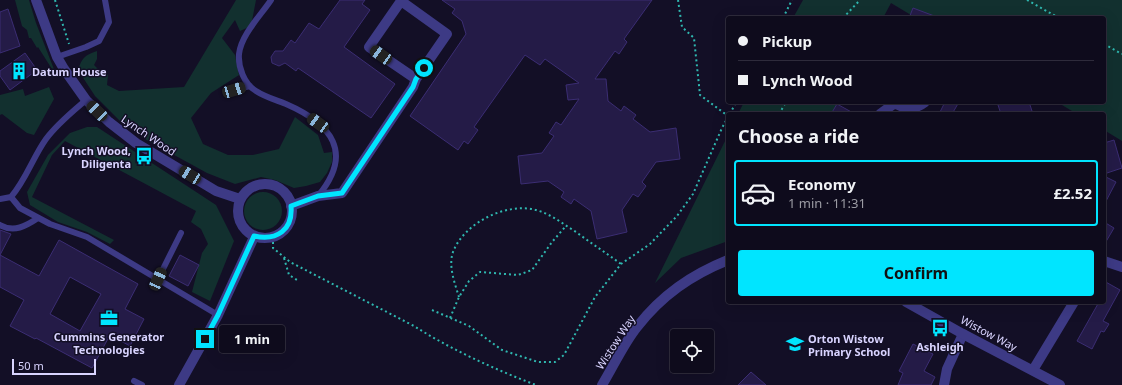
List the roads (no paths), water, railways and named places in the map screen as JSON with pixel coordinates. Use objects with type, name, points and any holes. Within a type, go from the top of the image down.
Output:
[{"type":"street","name":"Lynch Wood","points":[[36,0],[57,57],[86,100],[109,122],[136,143],[216,191],[240,199]]},
{"type":"street","points":[[291,206],[318,196],[342,193],[447,34],[401,1],[369,46],[416,79]]},
{"type":"street","points":[[883,112],[894,104]]},
{"type":"street","points":[[897,104],[902,107],[910,108],[918,107],[922,104]]},
{"type":"street","points":[[264,184],[272,185],[278,188],[288,199],[291,206],[291,218],[284,230],[273,237],[267,238],[254,236],[244,228],[238,217],[240,199],[250,188],[264,184]]},
{"type":"street","points":[[179,385],[218,315],[254,236]]},
{"type":"street","name":"Wistow Way","points":[[602,385],[636,327],[660,301],[685,281],[709,267],[726,261]]},
{"type":"street","points":[[1106,262],[1122,267]]},
{"type":"street","name":"Wistow Way","points":[[910,304],[1060,385]]},
{"type":"street","points":[[1033,370],[1073,304]]},
{"type":"street","points":[[944,385],[947,369],[963,334]]},
{"type":"lane","points":[[57,57],[99,41],[109,22],[104,0]]},
{"type":"lane","points":[[272,0],[244,37],[239,53],[240,68],[246,82],[255,91],[307,114],[327,132],[332,140],[336,159],[334,171],[328,184],[318,196]]},
{"type":"lane","points":[[234,90],[250,86]]},
{"type":"lane","points":[[0,199],[12,197],[20,187],[46,139],[66,117],[86,100]]},
{"type":"lane","points":[[12,197],[20,208],[50,224],[87,236],[218,315]]},
{"type":"lane","points":[[0,225],[5,228],[26,226],[38,218]]},
{"type":"lane","points":[[158,279],[180,233]]},
{"type":"lane","points":[[134,381],[142,385]]},
{"type":"place","name":"Datum House","points":[[19,71]]},
{"type":"place","name":"Lynch Wood, Diligenta","points":[[144,156]]},
{"type":"place","name":"Cummins Generator Technologies","points":[[109,318]]},
{"type":"place","name":"Ashleigh","points":[[940,328]]},
{"type":"place","name":"Orton Wistow Primary School","points":[[795,344]]}]
